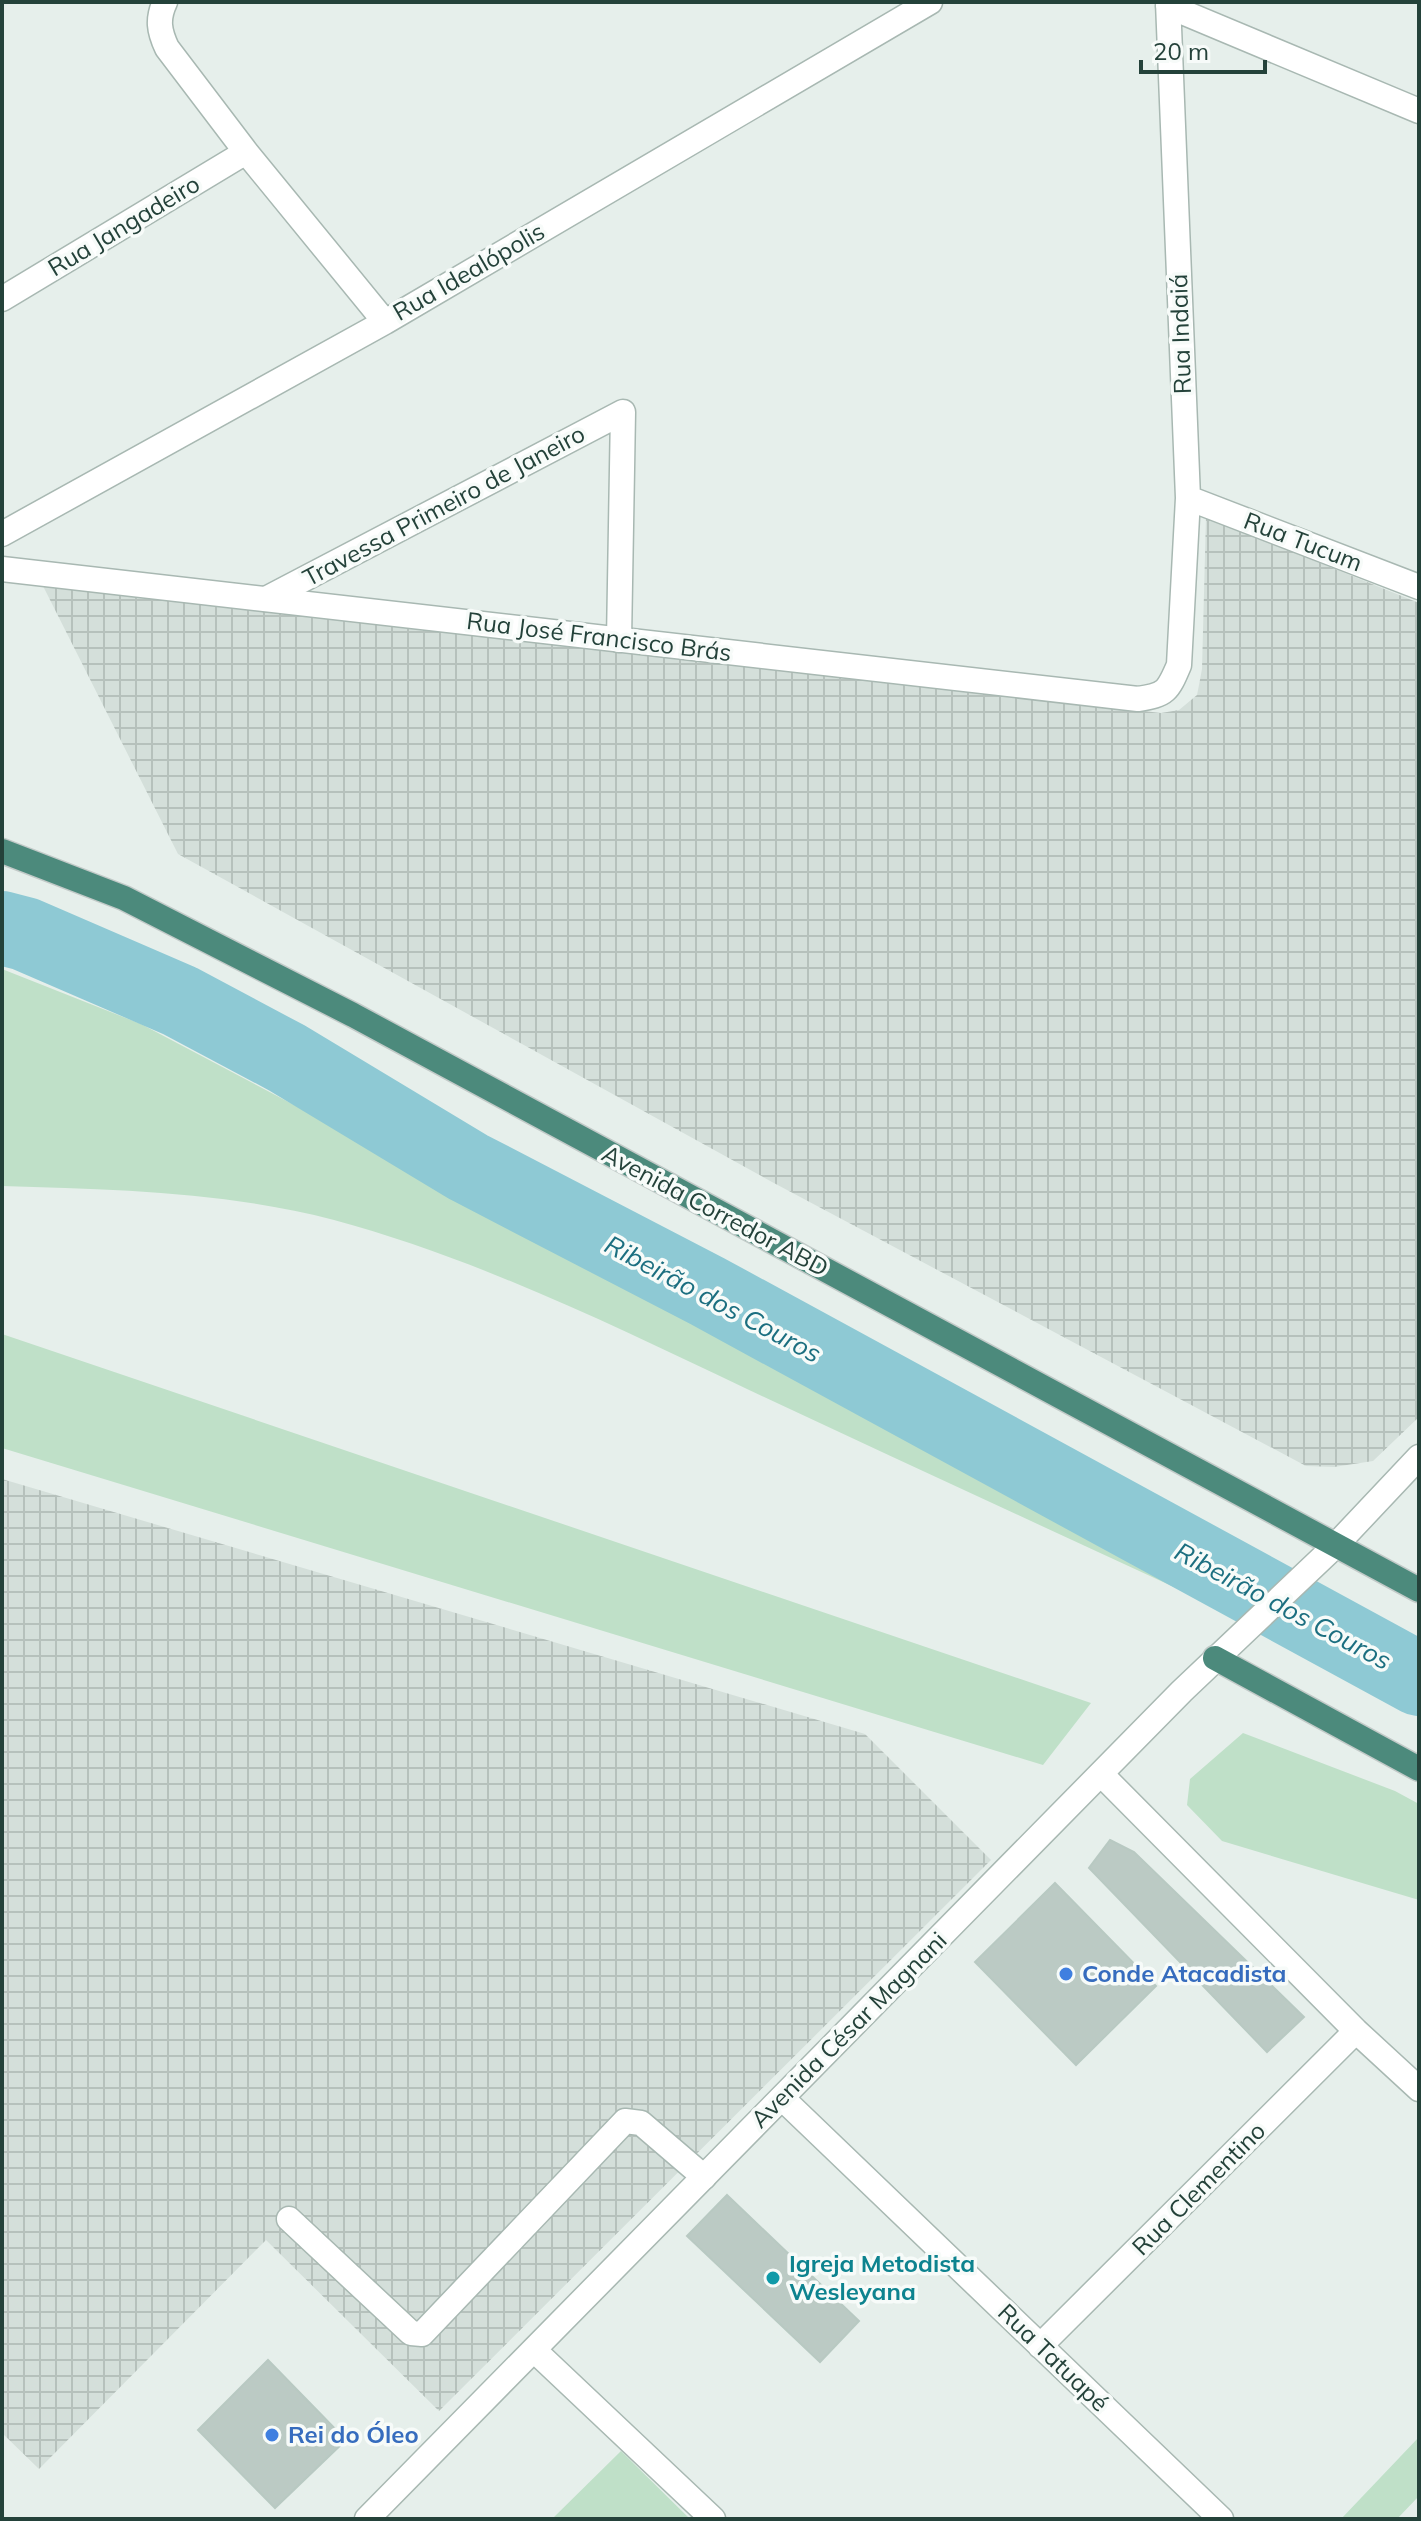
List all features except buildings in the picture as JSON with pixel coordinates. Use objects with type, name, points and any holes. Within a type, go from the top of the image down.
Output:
[{"type":"highway","name":"Avenida Corredor ABD","points":[[2,851],[124,898],[353,1015],[1419,1590]]},
{"type":"highway","points":[[1215,1658],[1419,1769]]},
{"type":"street","points":[[165,2],[159,17],[160,32],[167,48],[246,152],[385,322]]},
{"type":"street","name":"Rua Idealópolis","points":[[2,534],[385,322],[930,2]]},
{"type":"street","points":[[1168,4],[1419,111]]},
{"type":"street","name":"Rua Indaiá","points":[[1168,4],[1188,498],[1179,665]]},
{"type":"street","name":"Rua Jangadeiro","points":[[2,299],[246,152]]},
{"type":"street","name":"Travessa Primeiro de Janeiro","points":[[266,599],[623,412],[619,640]]},
{"type":"street","name":"Rua Tucum","points":[[1188,498],[1419,587]]},
{"type":"street","name":"Rua José Francisco Brás","points":[[2,569],[1138,699],[1159,696],[1170,686],[1179,665]]},
{"type":"street","name":"Avenida César Magnani","points":[[367,2519],[1215,1658],[1336,1545],[1419,1457]]},
{"type":"street","points":[[1101,1774],[1356,2031],[1419,2089]]},
{"type":"street","name":"Rua Clementino","points":[[1040,2346],[1356,2031]]},
{"type":"street","name":"Rua Tatuapé","points":[[782,2098],[1221,2519]]},
{"type":"street","points":[[289,2219],[401,2325],[417,2335],[422,2334],[625,2121],[641,2123],[704,2177]]},
{"type":"street","points":[[534,2350],[713,2519]]},
{"type":"shaded area","points":[[1206,517],[1419,603],[1419,1417],[1373,1461],[1334,1467],[1306,1466],[772,1182],[178,854],[43,586],[1161,713],[1179,710],[1197,695],[1202,669]]},
{"type":"shaded area","points":[[2,1479],[865,1734],[991,1860],[439,2411],[266,2240],[39,2469],[2,2433]]},
{"type":"green space","points":[[2,969],[141,1024],[330,1124],[517,1230],[1186,1569],[1176,1588],[544,1295],[388,1236],[334,1220],[252,1203],[127,1191],[2,1186]]},
{"type":"green space","points":[[2,1334],[1091,1703],[1043,1765],[2,1448]]},
{"type":"green space","points":[[1243,1733],[1395,1791],[1419,1804],[1419,1900],[1222,1841],[1187,1805],[1190,1779]]},
{"type":"green space","points":[[1419,2437],[1419,2496],[1397,2519],[1341,2519]]},
{"type":"green space","points":[[621,2451],[690,2519],[552,2519]]},
{"type":"waterway","name":"Ribeirão dos Couros","points":[[2,928],[25,934],[180,1001],[287,1058],[468,1167],[707,1291],[1419,1679]]},
{"type":"place","name":"Conde Atacadista","points":[[1066,1974]]},
{"type":"place","name":"Igreja Metodista Wesleyana","points":[[773,2278]]},
{"type":"place","name":"Rei do Óleo","points":[[272,2435]]}]
